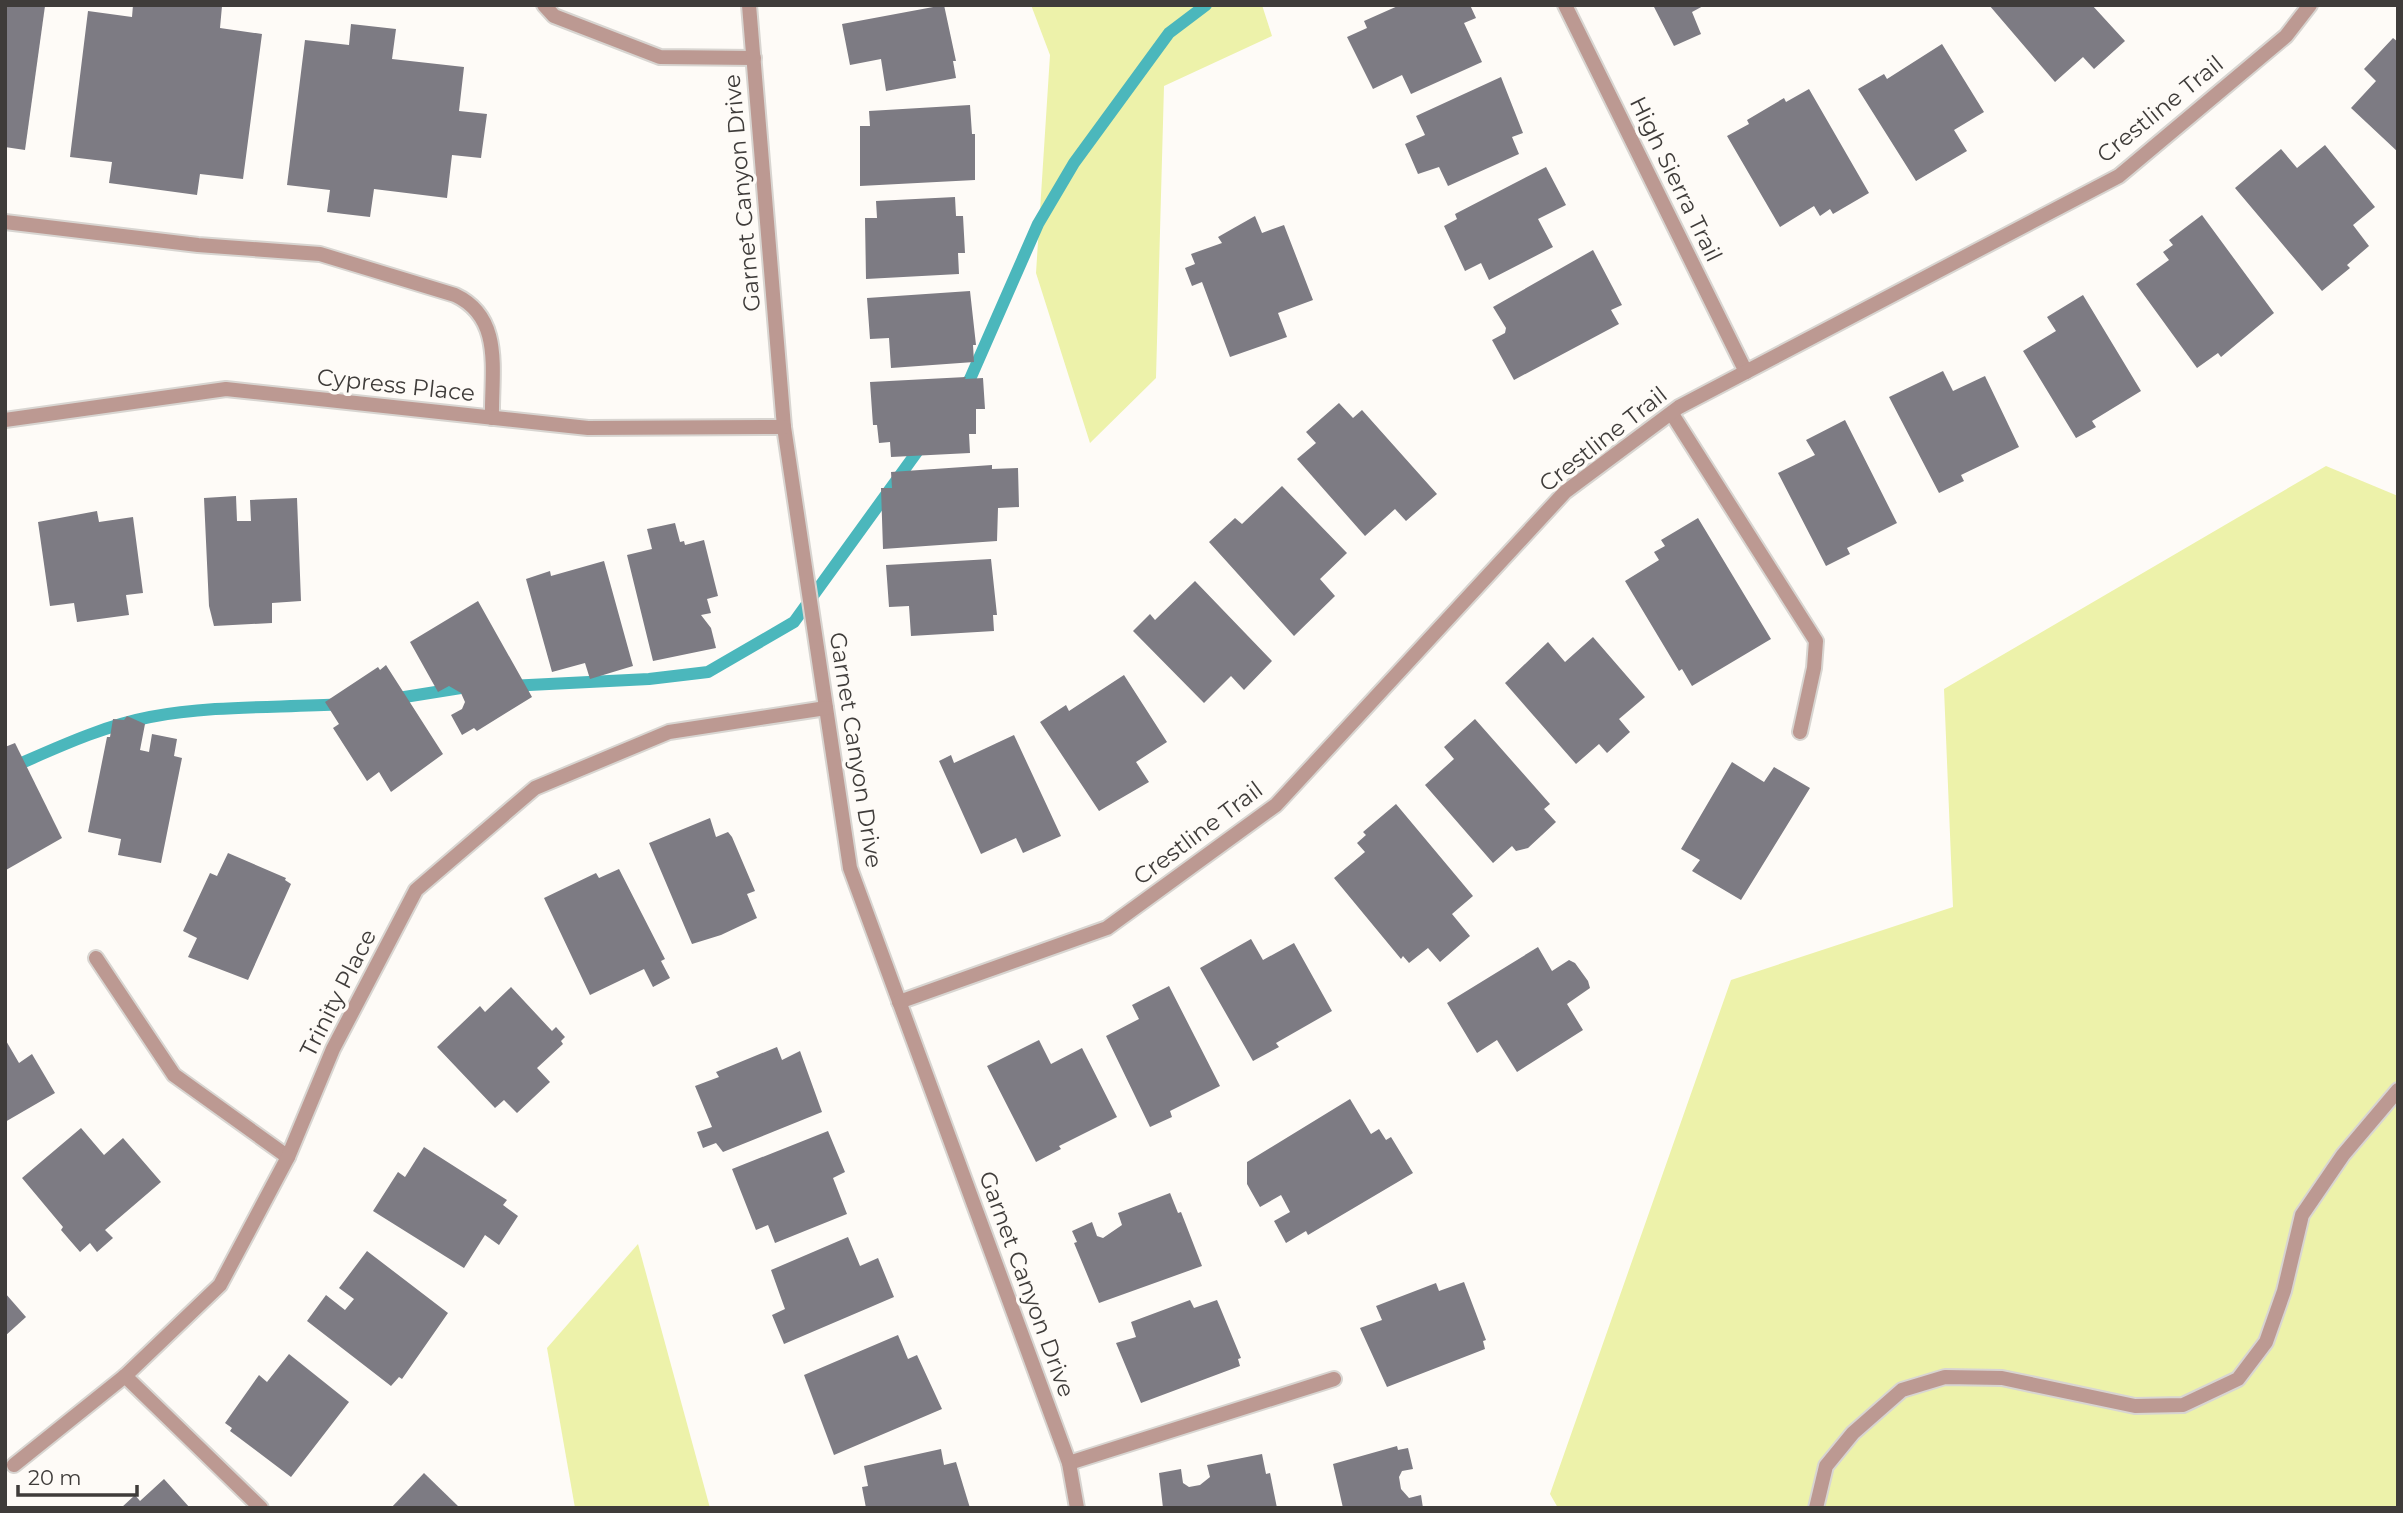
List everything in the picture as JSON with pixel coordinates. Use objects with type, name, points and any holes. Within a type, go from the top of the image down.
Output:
[{"type":"street","points":[[544,5],[554,16],[660,57],[754,58]]},
{"type":"street","name":"Garnet Canyon Drive","points":[[750,5],[784,427],[850,867],[1069,1463],[1077,1508]]},
{"type":"street","name":"High Sierra Trail","points":[[1564,5],[1746,373]]},
{"type":"street","name":"Crestline Trail","points":[[899,1002],[1107,929],[1276,805],[1565,492],[1672,414],[2119,176],[2286,36],[2310,5]]},
{"type":"street","points":[[5,222],[198,246],[320,254],[455,295],[473,304],[484,319],[491,339],[492,418]]},
{"type":"street","name":"Cypress Place","points":[[5,420],[226,389],[588,428],[784,427]]},
{"type":"street","points":[[1672,414],[1816,641],[1814,668],[1800,732]]},
{"type":"street","name":"Trinity Place","points":[[14,1465],[125,1376],[220,1285],[288,1157],[333,1049],[416,890],[535,788],[669,732],[826,708]]},
{"type":"street","points":[[96,958],[174,1075],[288,1157]]},
{"type":"street","points":[[1816,1508],[1826,1466],[1853,1433],[1902,1390],[1945,1377],[2002,1378],[2135,1406],[2182,1405],[2238,1379],[2266,1342],[2284,1291],[2302,1215],[2343,1155],[2398,1090]]},
{"type":"street","points":[[125,1376],[261,1508]]},
{"type":"street","points":[[1069,1463],[1335,1379]]},
{"type":"green space","points":[[1031,5],[1262,5],[1272,36],[1164,86],[1156,378],[1090,443],[1036,273],[1050,55]]},
{"type":"green space","points":[[2326,466],[2398,496],[2398,1508],[1558,1508],[1550,1494],[1731,980],[1953,907],[1944,689]]},
{"type":"green space","points":[[638,1244],[710,1508],[575,1508],[547,1348]]},
{"type":"building","points":[[5,5],[45,6],[25,150],[5,147]]},
{"type":"building","points":[[133,5],[222,6],[220,28],[262,34],[243,179],[200,174],[197,195],[109,183],[112,162],[70,157],[88,11],[132,17]]},
{"type":"building","points":[[944,5],[956,61],[953,61],[956,78],[886,91],[881,59],[850,65],[842,24]]},
{"type":"building","points":[[1400,5],[1470,5],[1476,18],[1464,23],[1482,62],[1411,94],[1402,75],[1373,89],[1347,37],[1367,28],[1364,21]]},
{"type":"building","points":[[1653,5],[1705,5],[1692,12],[1701,34],[1674,46]]},
{"type":"building","points":[[1989,5],[2092,5],[2125,41],[2094,69],[2083,57],[2055,82]]},
{"type":"building","points":[[351,24],[396,29],[392,59],[464,67],[459,111],[487,114],[481,158],[452,155],[447,198],[374,189],[370,217],[327,212],[330,190],[287,185],[305,40],[349,45]]},
{"type":"building","points":[[2393,38],[2398,42],[2398,152],[2351,108],[2376,81],[2364,69]]},
{"type":"building","points":[[1942,44],[1984,112],[1954,130],[1967,151],[1916,181],[1858,89],[1884,74],[1887,79]]},
{"type":"building","points":[[1501,77],[1523,133],[1512,137],[1519,154],[1448,186],[1439,167],[1418,174],[1405,144],[1425,135],[1416,116]]},
{"type":"building","points":[[1809,89],[1869,193],[1833,214],[1830,209],[1820,216],[1814,206],[1780,227],[1727,136],[1749,124],[1747,120],[1784,98],[1786,102]]},
{"type":"building","points":[[970,105],[972,134],[975,134],[975,180],[860,186],[860,126],[870,126],[869,111]]},
{"type":"building","points":[[2325,145],[2375,207],[2353,225],[2369,246],[2347,265],[2350,268],[2322,291],[2235,188],[2281,149],[2297,168]]},
{"type":"building","points":[[1546,167],[1566,205],[1538,219],[1553,247],[1489,280],[1481,263],[1465,271],[1444,226],[1457,219],[1455,214]]},
{"type":"building","points":[[955,197],[956,216],[963,216],[965,253],[958,253],[959,274],[866,279],[865,218],[877,218],[876,201]]},
{"type":"building","points":[[2202,215],[2274,313],[2221,357],[2218,353],[2197,368],[2136,284],[2169,260],[2163,252],[2173,245],[2169,240]]},
{"type":"building","points":[[1255,216],[1262,233],[1284,225],[1313,300],[1278,313],[1287,337],[1230,357],[1202,282],[1192,286],[1185,268],[1195,264],[1191,254],[1222,243],[1218,237]]},
{"type":"building","points":[[1593,250],[1622,305],[1611,310],[1619,324],[1514,380],[1492,340],[1505,333],[1506,328],[1493,307]]},
{"type":"building","points":[[970,291],[976,345],[973,345],[974,362],[891,368],[889,338],[870,339],[867,298]]},
{"type":"building","points":[[2083,295],[2141,391],[2092,421],[2096,427],[2076,438],[2023,351],[2056,331],[2047,317]]},
{"type":"building","points":[[1943,371],[1953,391],[1985,376],[2019,447],[1961,475],[1964,481],[1939,493],[1889,397]]},
{"type":"building","points":[[966,377],[965,379],[983,378],[985,409],[976,409],[976,434],[969,434],[970,453],[891,457],[890,442],[879,443],[877,425],[873,425],[870,382]]},
{"type":"building","points":[[1339,403],[1353,418],[1362,410],[1437,494],[1406,521],[1395,509],[1365,536],[1297,459],[1316,443],[1306,432]]},
{"type":"building","points":[[1845,420],[1897,523],[1847,548],[1850,554],[1826,566],[1778,473],[1815,455],[1806,440]]},
{"type":"building","points":[[992,465],[992,469],[1018,468],[1019,507],[998,508],[997,541],[883,549],[881,488],[892,488],[891,472]]},
{"type":"building","points":[[1282,486],[1347,553],[1320,579],[1335,596],[1294,636],[1209,542],[1235,518],[1242,524]]},
{"type":"building","points":[[236,496],[237,521],[251,521],[250,500],[297,498],[301,601],[272,603],[272,623],[214,626],[209,606],[204,498]]},
{"type":"building","points":[[97,511],[99,522],[133,517],[143,593],[126,595],[129,615],[77,622],[74,603],[50,606],[38,522]]},
{"type":"building","points":[[1698,518],[1771,639],[1692,686],[1682,669],[1679,671],[1625,581],[1659,560],[1654,552],[1665,546],[1661,540]]},
{"type":"building","points":[[675,523],[680,542],[684,541],[685,545],[704,540],[718,596],[707,599],[711,613],[701,615],[711,628],[716,648],[653,661],[627,555],[652,549],[647,529]]},
{"type":"building","points":[[991,559],[997,615],[993,615],[994,631],[911,636],[909,606],[889,607],[886,565]]},
{"type":"building","points":[[604,561],[633,666],[590,679],[585,663],[552,672],[526,579],[550,571],[551,576]]},
{"type":"building","points":[[1195,581],[1272,661],[1244,690],[1231,676],[1204,703],[1133,631],[1150,614],[1155,620]]},
{"type":"building","points":[[478,601],[532,697],[477,731],[474,728],[462,735],[451,715],[462,709],[465,702],[461,693],[449,686],[438,692],[410,642]]},
{"type":"building","points":[[1593,637],[1645,697],[1619,719],[1630,732],[1607,753],[1599,744],[1576,764],[1505,683],[1548,642],[1565,662]]},
{"type":"building","points":[[386,665],[443,754],[391,792],[379,772],[367,781],[333,728],[339,724],[325,702],[378,667],[380,670]]},
{"type":"building","points":[[1124,675],[1167,742],[1136,762],[1149,782],[1099,811],[1040,722],[1066,705],[1069,711]]},
{"type":"building","points":[[127,716],[145,724],[140,750],[149,752],[152,734],[177,739],[174,756],[182,758],[161,863],[118,855],[121,839],[88,832],[113,719],[124,720]]},
{"type":"building","points":[[1475,719],[1550,804],[1544,809],[1556,822],[1528,848],[1516,851],[1512,846],[1493,863],[1425,785],[1454,759],[1444,747]]},
{"type":"building","points":[[1014,735],[1061,836],[1023,853],[1016,838],[981,854],[939,761],[951,755],[954,763]]},
{"type":"building","points":[[15,743],[62,838],[6,870],[5,747]]},
{"type":"building","points":[[1732,762],[1764,782],[1774,767],[1810,788],[1741,900],[1692,871],[1700,860],[1681,849]]},
{"type":"building","points":[[1396,804],[1473,896],[1452,914],[1470,936],[1440,962],[1428,948],[1409,963],[1403,956],[1401,959],[1334,878],[1365,852],[1357,843],[1366,835],[1363,832]]},
{"type":"building","points":[[710,818],[716,837],[728,832],[732,837],[755,891],[747,894],[757,918],[721,935],[692,944],[649,843]]},
{"type":"building","points":[[228,853],[286,878],[291,884],[248,980],[188,957],[197,938],[183,931],[210,873],[217,876]]},
{"type":"building","points":[[619,869],[665,959],[661,961],[670,978],[653,987],[644,969],[590,995],[544,898],[596,873],[599,878]]},
{"type":"building","points":[[1251,939],[1263,960],[1294,943],[1332,1011],[1276,1043],[1279,1047],[1253,1061],[1200,968]]},
{"type":"building","points":[[1538,947],[1552,971],[1569,960],[1575,963],[1588,981],[1590,988],[1567,1004],[1583,1030],[1517,1072],[1497,1040],[1477,1053],[1447,1003]]},
{"type":"building","points":[[1169,986],[1220,1086],[1170,1111],[1172,1117],[1150,1127],[1106,1036],[1139,1019],[1132,1005]]},
{"type":"building","points":[[511,987],[552,1031],[556,1027],[565,1037],[561,1041],[563,1044],[537,1068],[550,1082],[517,1113],[504,1100],[495,1108],[437,1047],[480,1006],[485,1012]]},
{"type":"building","points":[[5,1039],[19,1063],[32,1054],[55,1093],[5,1122]]},
{"type":"building","points":[[1039,1040],[1051,1064],[1082,1048],[1117,1117],[1059,1146],[1061,1149],[1036,1162],[987,1066]]},
{"type":"building","points":[[777,1047],[782,1060],[800,1051],[822,1112],[723,1152],[716,1143],[703,1148],[697,1132],[712,1127],[695,1086],[719,1077],[716,1072]]},
{"type":"building","points":[[1350,1099],[1371,1134],[1379,1129],[1386,1140],[1391,1137],[1413,1173],[1308,1235],[1306,1231],[1286,1243],[1274,1221],[1290,1212],[1281,1195],[1260,1207],[1247,1184],[1247,1162]]},
{"type":"building","points":[[81,1128],[104,1155],[123,1138],[161,1182],[105,1230],[113,1238],[97,1252],[90,1243],[80,1252],[22,1178]]},
{"type":"building","points":[[828,1131],[845,1172],[833,1178],[847,1214],[775,1243],[768,1225],[756,1230],[732,1169]]},
{"type":"building","points":[[424,1147],[507,1200],[503,1205],[518,1216],[499,1245],[485,1235],[464,1268],[373,1211],[398,1172],[405,1177]]},
{"type":"building","points":[[1170,1193],[1178,1213],[1181,1212],[1202,1266],[1099,1303],[1074,1243],[1077,1242],[1072,1231],[1092,1222],[1097,1236],[1103,1238],[1122,1225],[1118,1213]]},
{"type":"building","points":[[848,1237],[860,1266],[878,1258],[894,1297],[784,1344],[772,1315],[785,1309],[771,1270]]},
{"type":"building","points":[[367,1251],[448,1313],[402,1379],[399,1377],[391,1386],[307,1321],[326,1295],[345,1310],[354,1299],[339,1288]]},
{"type":"building","points":[[1464,1282],[1486,1340],[1483,1341],[1485,1349],[1387,1387],[1360,1328],[1382,1320],[1376,1306],[1436,1283],[1439,1291]]},
{"type":"building","points":[[5,1293],[26,1317],[5,1336]]},
{"type":"building","points":[[1190,1300],[1194,1308],[1217,1300],[1241,1358],[1238,1359],[1240,1366],[1141,1403],[1116,1343],[1136,1337],[1131,1322]]},
{"type":"building","points":[[898,1335],[908,1359],[917,1355],[942,1409],[834,1455],[804,1375]]},
{"type":"building","points":[[289,1354],[349,1402],[291,1477],[230,1431],[232,1428],[225,1423],[259,1375],[267,1382]]},
{"type":"building","points":[[1397,1446],[1398,1450],[1408,1448],[1413,1469],[1402,1471],[1399,1477],[1401,1489],[1409,1498],[1421,1495],[1423,1508],[1343,1508],[1333,1464]]},
{"type":"building","points":[[941,1449],[944,1465],[956,1462],[970,1508],[866,1508],[862,1487],[868,1486],[864,1466]]},
{"type":"building","points":[[1262,1454],[1266,1474],[1270,1473],[1277,1508],[1163,1508],[1159,1473],[1181,1469],[1183,1483],[1189,1487],[1200,1485],[1210,1477],[1207,1465]]},
{"type":"building","points":[[424,1473],[460,1508],[391,1508]]},
{"type":"building","points":[[164,1479],[190,1508],[121,1508],[135,1495],[140,1501]]},
{"type":"waterway","points":[[961,390],[970,379],[1038,224],[1074,163],[1169,33],[1206,5]]},
{"type":"waterway","points":[[509,686],[649,679],[708,672],[794,622],[922,445]]},
{"type":"waterway","points":[[392,699],[467,687]]},
{"type":"waterway","points":[[10,768],[96,732],[150,717],[222,709],[342,704]]}]
